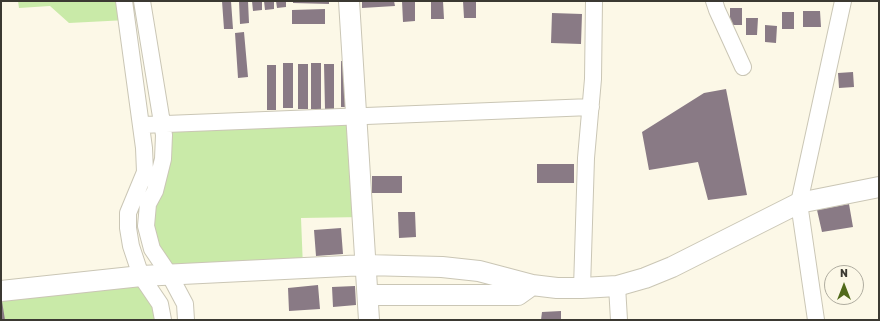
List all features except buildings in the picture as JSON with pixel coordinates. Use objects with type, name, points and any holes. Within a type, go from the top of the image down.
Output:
[{"type":"street","points":[[124,1],[144,148],[145,172],[128,213],[128,228],[131,246],[141,276],[160,304],[163,320]]},
{"type":"street","points":[[142,1],[164,135],[163,160],[155,191],[148,204],[146,226],[152,249],[169,274],[184,304],[186,320]]},
{"type":"street","points":[[349,1],[369,320]]},
{"type":"street","points":[[582,288],[586,158],[593,79],[594,1]]},
{"type":"street","points":[[714,1],[743,67]]},
{"type":"street","points":[[816,320],[799,203],[843,1]]},
{"type":"street","points":[[141,125],[591,107]]},
{"type":"street","points":[[1,291],[169,274],[366,265],[442,267],[479,271],[532,285],[557,288],[617,286],[645,278],[672,267],[799,203],[879,187]]},
{"type":"street","points":[[368,295],[518,295],[532,285]]},
{"type":"street","points":[[617,286],[619,320]]},
{"type":"green space","points":[[18,1],[124,1],[127,20],[69,23],[50,6],[19,8]]},
{"type":"green space","points":[[356,115],[363,217],[301,218],[303,268],[169,274],[146,226],[162,124]]},
{"type":"green space","points":[[141,276],[161,320],[1,320],[1,291]]}]
